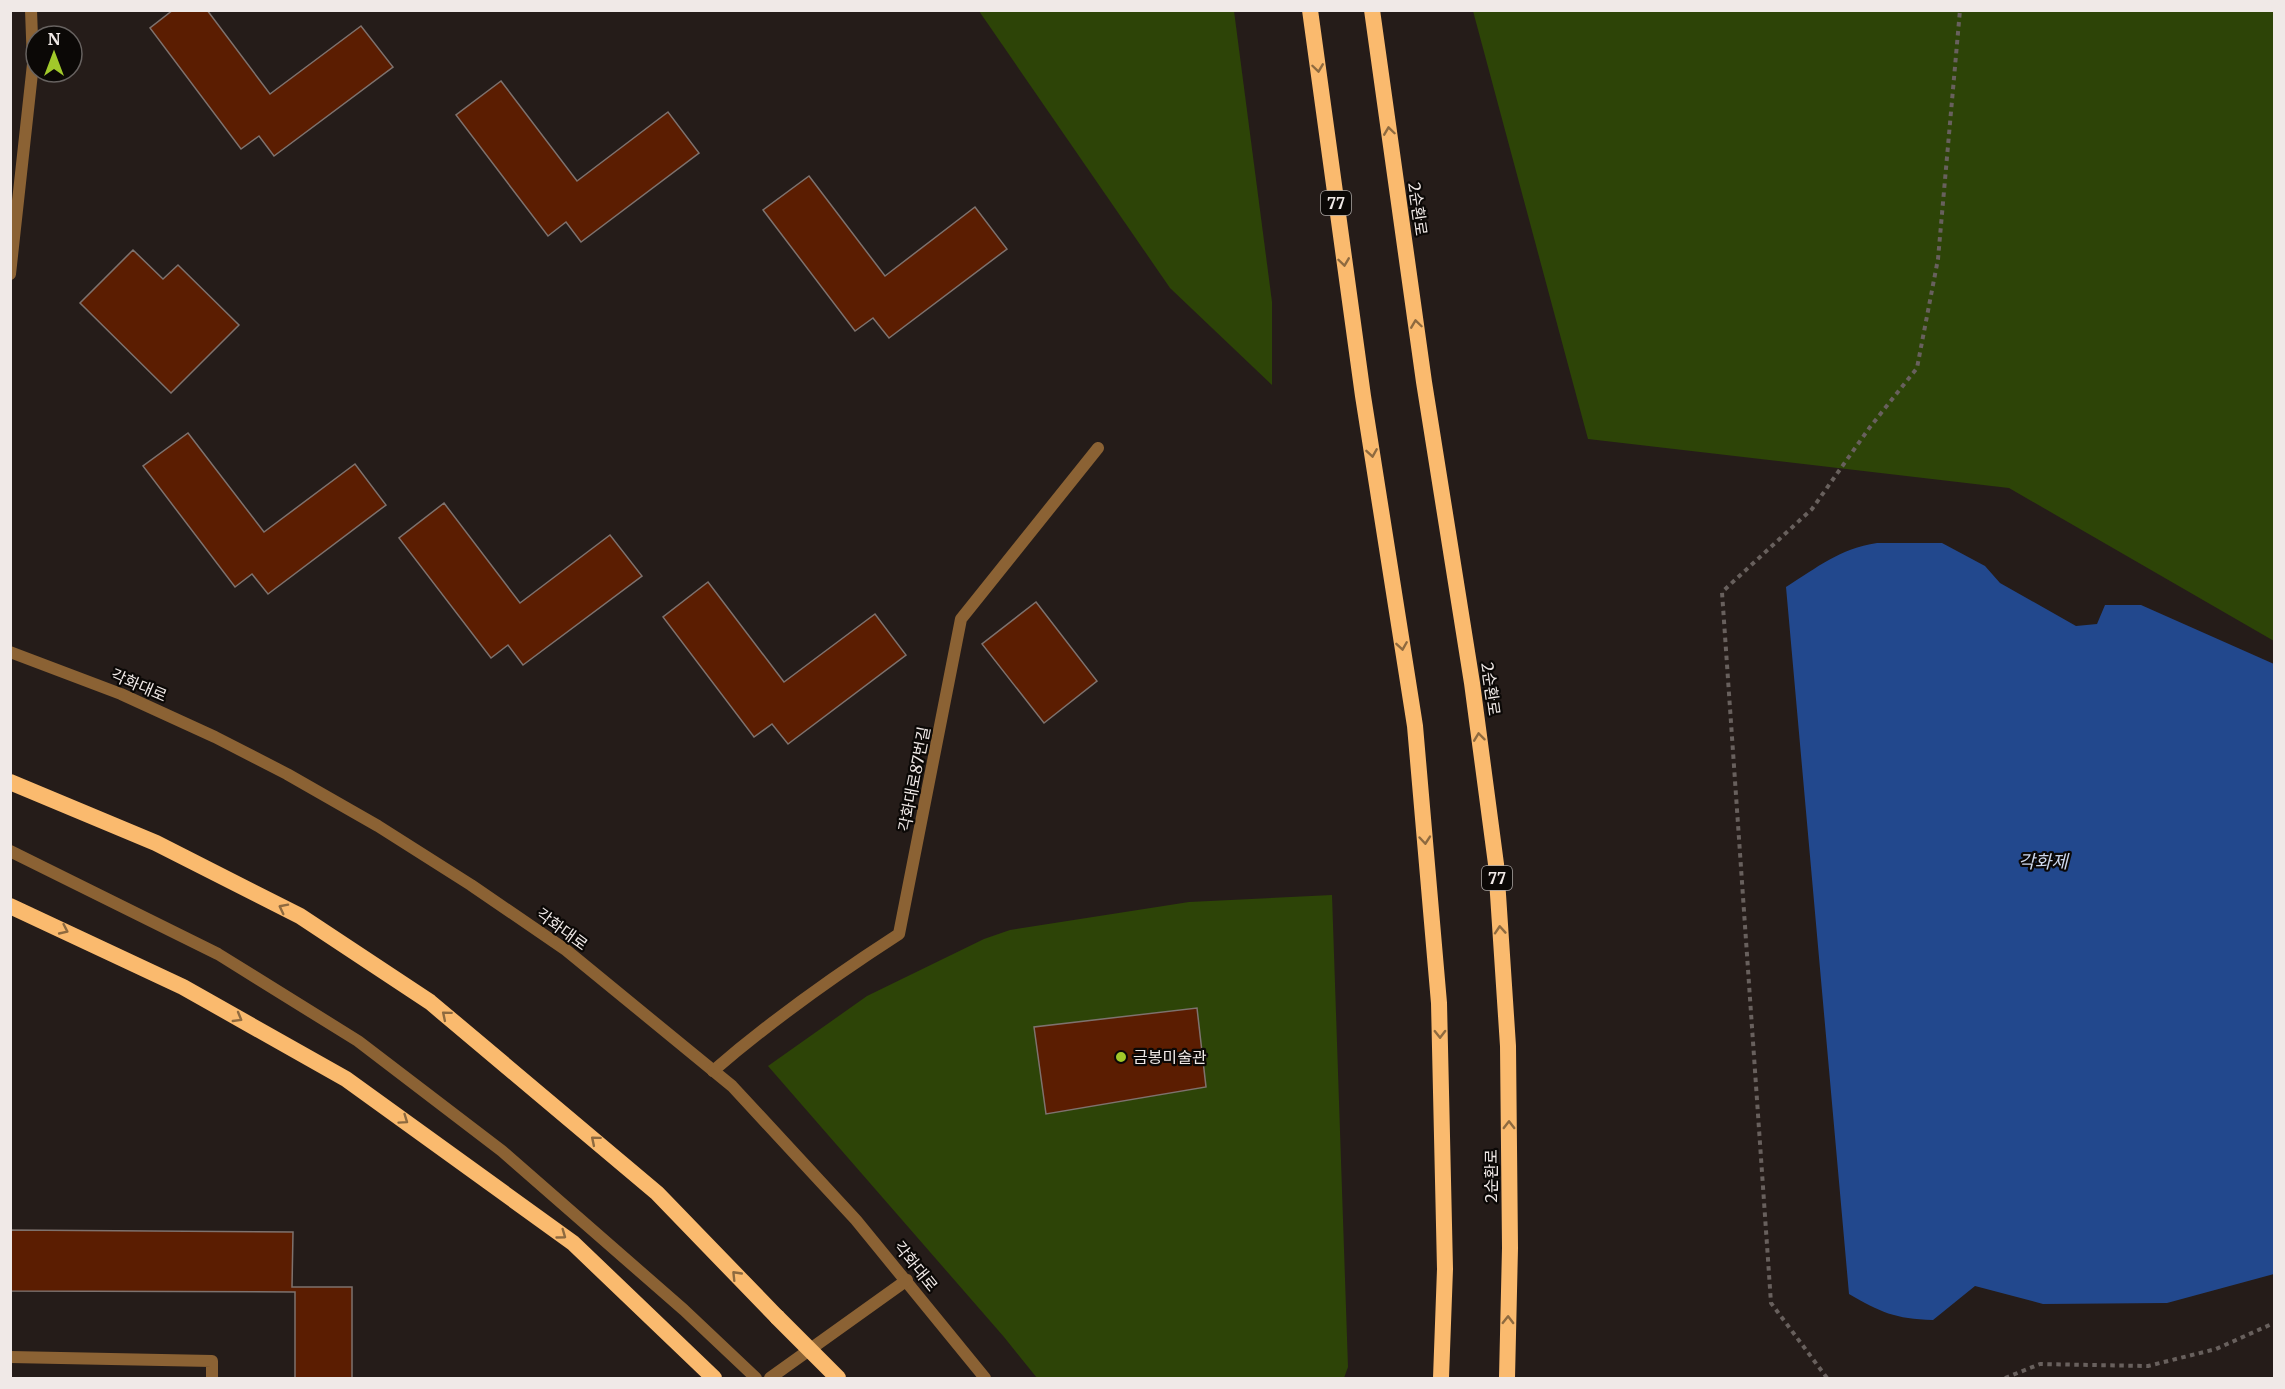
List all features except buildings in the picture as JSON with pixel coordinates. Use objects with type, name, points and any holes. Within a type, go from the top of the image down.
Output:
[{"type":"highway","name":"77","points":[[1310,10],[1363,396],[1415,726],[1439,1003],[1445,1269],[1441,1378]]},
{"type":"highway","name":"2순환로","points":[[1372,10],[1424,382],[1472,683],[1496,864],[1508,1046],[1510,1248],[1507,1378]]},
{"type":"highway","points":[[12,782],[156,843],[300,916],[430,1002],[657,1193],[838,1378]]},
{"type":"highway","points":[[10,906],[183,987],[346,1079],[573,1243],[714,1378]]},
{"type":"street","points":[[10,274],[33,64],[31,10]]},
{"type":"street","name":"각화대로87번길","points":[[713,1071],[764,1028],[840,972],[899,934],[961,619],[1098,448]]},
{"type":"street","name":"각화대로","points":[[10,652],[121,694],[215,736],[378,826],[471,885],[566,950],[732,1086],[856,1220],[985,1378]]},
{"type":"street","points":[[10,851],[218,954],[358,1041],[502,1151],[684,1310],[756,1378]]},
{"type":"street","points":[[770,1378],[907,1280]]},
{"type":"street","points":[[10,1357],[212,1361],[212,1378]]},
{"type":"path","points":[[1827,1378],[1771,1303],[1722,592],[1812,509],[1870,426],[1917,368],[1938,259],[1960,10]]},
{"type":"path","points":[[2005,1378],[2040,1364],[2148,1366],[2216,1349],[2274,1323]]},
{"type":"green space","points":[[979,11],[1234,11],[1272,302],[1272,385],[1170,288]]},
{"type":"green space","points":[[1473,11],[2274,11],[2274,641],[2009,488],[1588,439]]},
{"type":"green space","points":[[1332,895],[1348,1367],[1344,1378],[1037,1378],[768,1066],[867,996],[984,939],[1010,930],[1189,902]]},
{"type":"water","name":"각화제","points":[[1877,543],[1942,543],[1985,566],[2000,583],[2076,626],[2097,624],[2105,605],[2141,605],[2274,664],[2274,1274],[2167,1303],[2043,1304],[1975,1286],[1933,1320],[1908,1318],[1888,1313],[1849,1294],[1786,587],[1840,554]]},
{"type":"place","name":"금봉미술관","points":[[1121,1057]]}]
